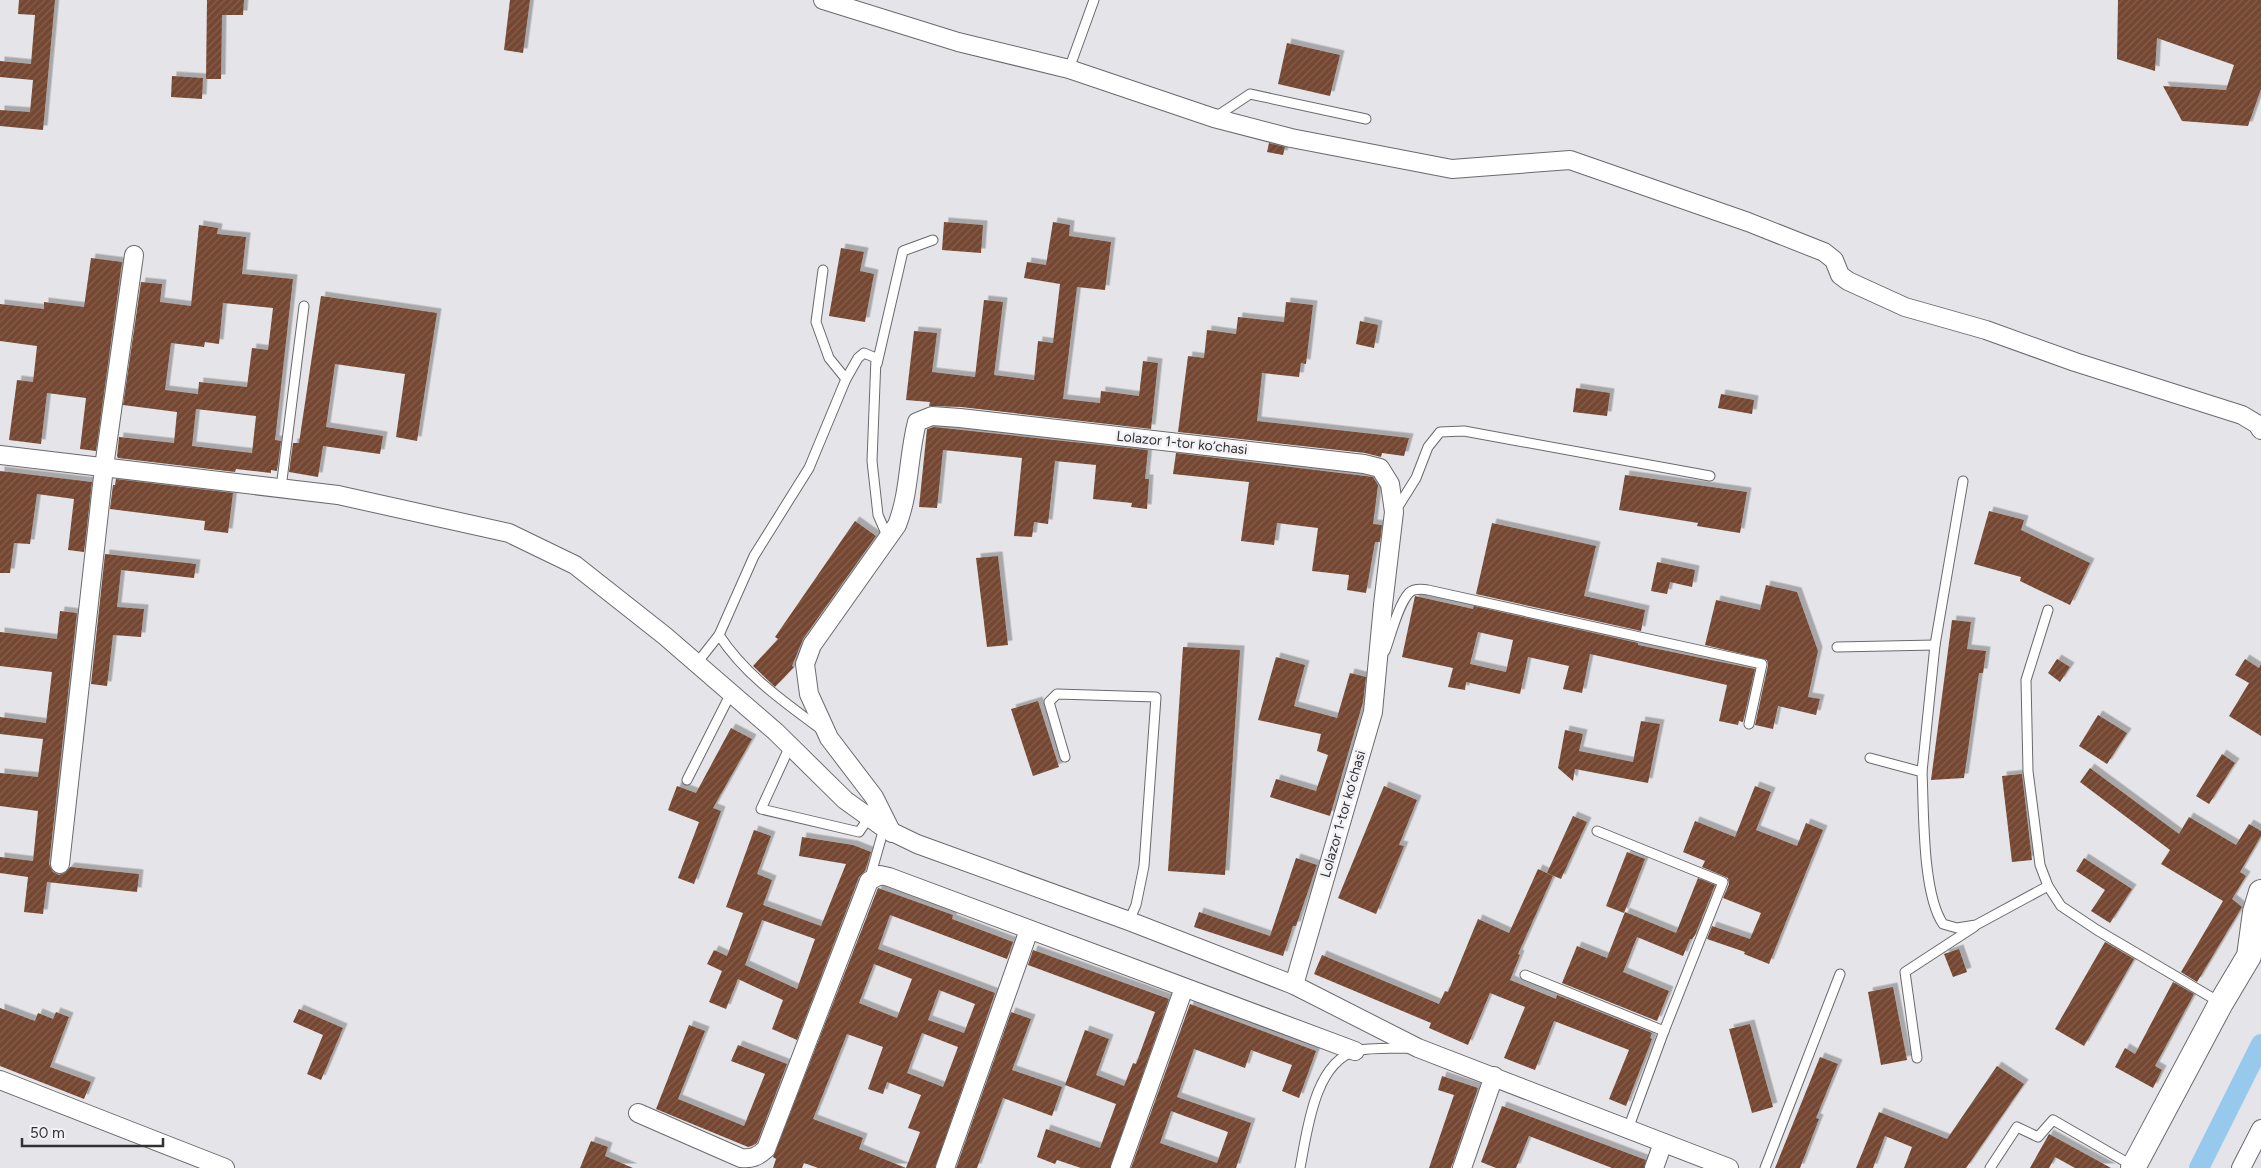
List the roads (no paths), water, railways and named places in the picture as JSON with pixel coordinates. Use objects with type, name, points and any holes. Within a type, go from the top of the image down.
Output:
[{"type":"main road","points":[[2133,1167],[2221,1003],[2249,956],[2255,912],[2261,892]]},
{"type":"street","points":[[823,0],[958,42],[1069,69],[1214,118],[1291,138],[1452,169],[1570,160],[1748,222],[1824,252],[1834,260],[1840,275],[1906,307],[1986,330],[2075,362],[2242,415],[2257,424],[2261,430]]},
{"type":"street","points":[[60,864],[104,467],[134,255]]},
{"type":"street","name":"Lolazor 1-tor ko‘chasi","points":[[888,831],[874,797],[827,734],[809,694],[805,664],[812,645],[897,525],[904,508],[912,440],[917,422],[932,416],[1364,464],[1380,468],[1390,484],[1394,512],[1373,712],[1294,985]]},
{"type":"street","points":[[0,455],[338,495],[509,533],[575,565],[697,663],[790,746],[845,800],[868,819],[888,831],[916,844],[1129,920],[1294,985],[1418,1048],[1729,1168]]},
{"type":"street","points":[[638,1113],[741,1158],[750,1159],[758,1156],[766,1149],[869,881],[880,875],[1355,1051]]},
{"type":"street","points":[[945,1168],[1029,930]]},
{"type":"street","points":[[2249,956],[2261,936]]},
{"type":"street","points":[[1120,1168],[1184,988]]},
{"type":"street","points":[[1462,1168],[1494,1076]]},
{"type":"street","points":[[0,1080],[225,1168]]},
{"type":"street","points":[[2241,1168],[2261,1129]]},
{"type":"street","points":[[1654,1168],[1663,1143]]},
{"type":"lane","points":[[1069,69],[1094,0]]},
{"type":"lane","points":[[1214,118],[1250,94],[1366,119]]},
{"type":"lane","points":[[876,364],[903,251],[933,240]]},
{"type":"lane","points":[[823,270],[816,322],[829,358],[846,379]]},
{"type":"lane","points":[[281,488],[304,306]]},
{"type":"lane","points":[[697,663],[718,635],[754,556],[809,468],[846,379],[858,358],[864,353],[876,358],[872,461],[878,515],[888,538]]},
{"type":"lane","points":[[1394,512],[1416,478],[1428,447],[1440,432],[1464,431],[1710,476]]},
{"type":"lane","points":[[1963,481],[1935,645],[1922,772],[1928,866],[1936,913],[1943,924],[1957,928],[1976,925]]},
{"type":"lane","points":[[1378,668],[1403,604],[1410,592],[1418,589],[1428,590],[1762,664],[1749,724]]},
{"type":"lane","points":[[2048,610],[2026,680],[2028,771],[2040,865],[2048,886],[2061,906],[2096,930],[2221,1003]]},
{"type":"lane","points":[[718,635],[730,653],[770,692],[827,734]]},
{"type":"lane","points":[[1837,647],[1935,645]]},
{"type":"lane","points":[[688,780],[731,693]]},
{"type":"lane","points":[[1065,757],[1049,702],[1057,694],[1156,697],[1144,866],[1136,905],[1129,920]]},
{"type":"lane","points":[[790,746],[762,810],[859,832],[868,819]]},
{"type":"lane","points":[[1870,758],[1922,772]]},
{"type":"lane","points":[[869,881],[888,831]]},
{"type":"lane","points":[[1597,831],[1723,882],[1664,1031],[1628,1130]]},
{"type":"lane","points":[[1918,1058],[1905,972],[1976,925],[2048,886]]},
{"type":"lane","points":[[1765,1168],[1840,974]]},
{"type":"lane","points":[[1525,975],[1664,1031]]},
{"type":"lane","points":[[1300,1168],[1313,1104],[1325,1076],[1336,1063],[1355,1051],[1418,1048]]},
{"type":"lane","points":[[1990,1168],[2017,1127],[2038,1137],[2053,1120],[2133,1167]]},
{"type":"waterway","points":[[2199,1168],[2261,1044]]}]
